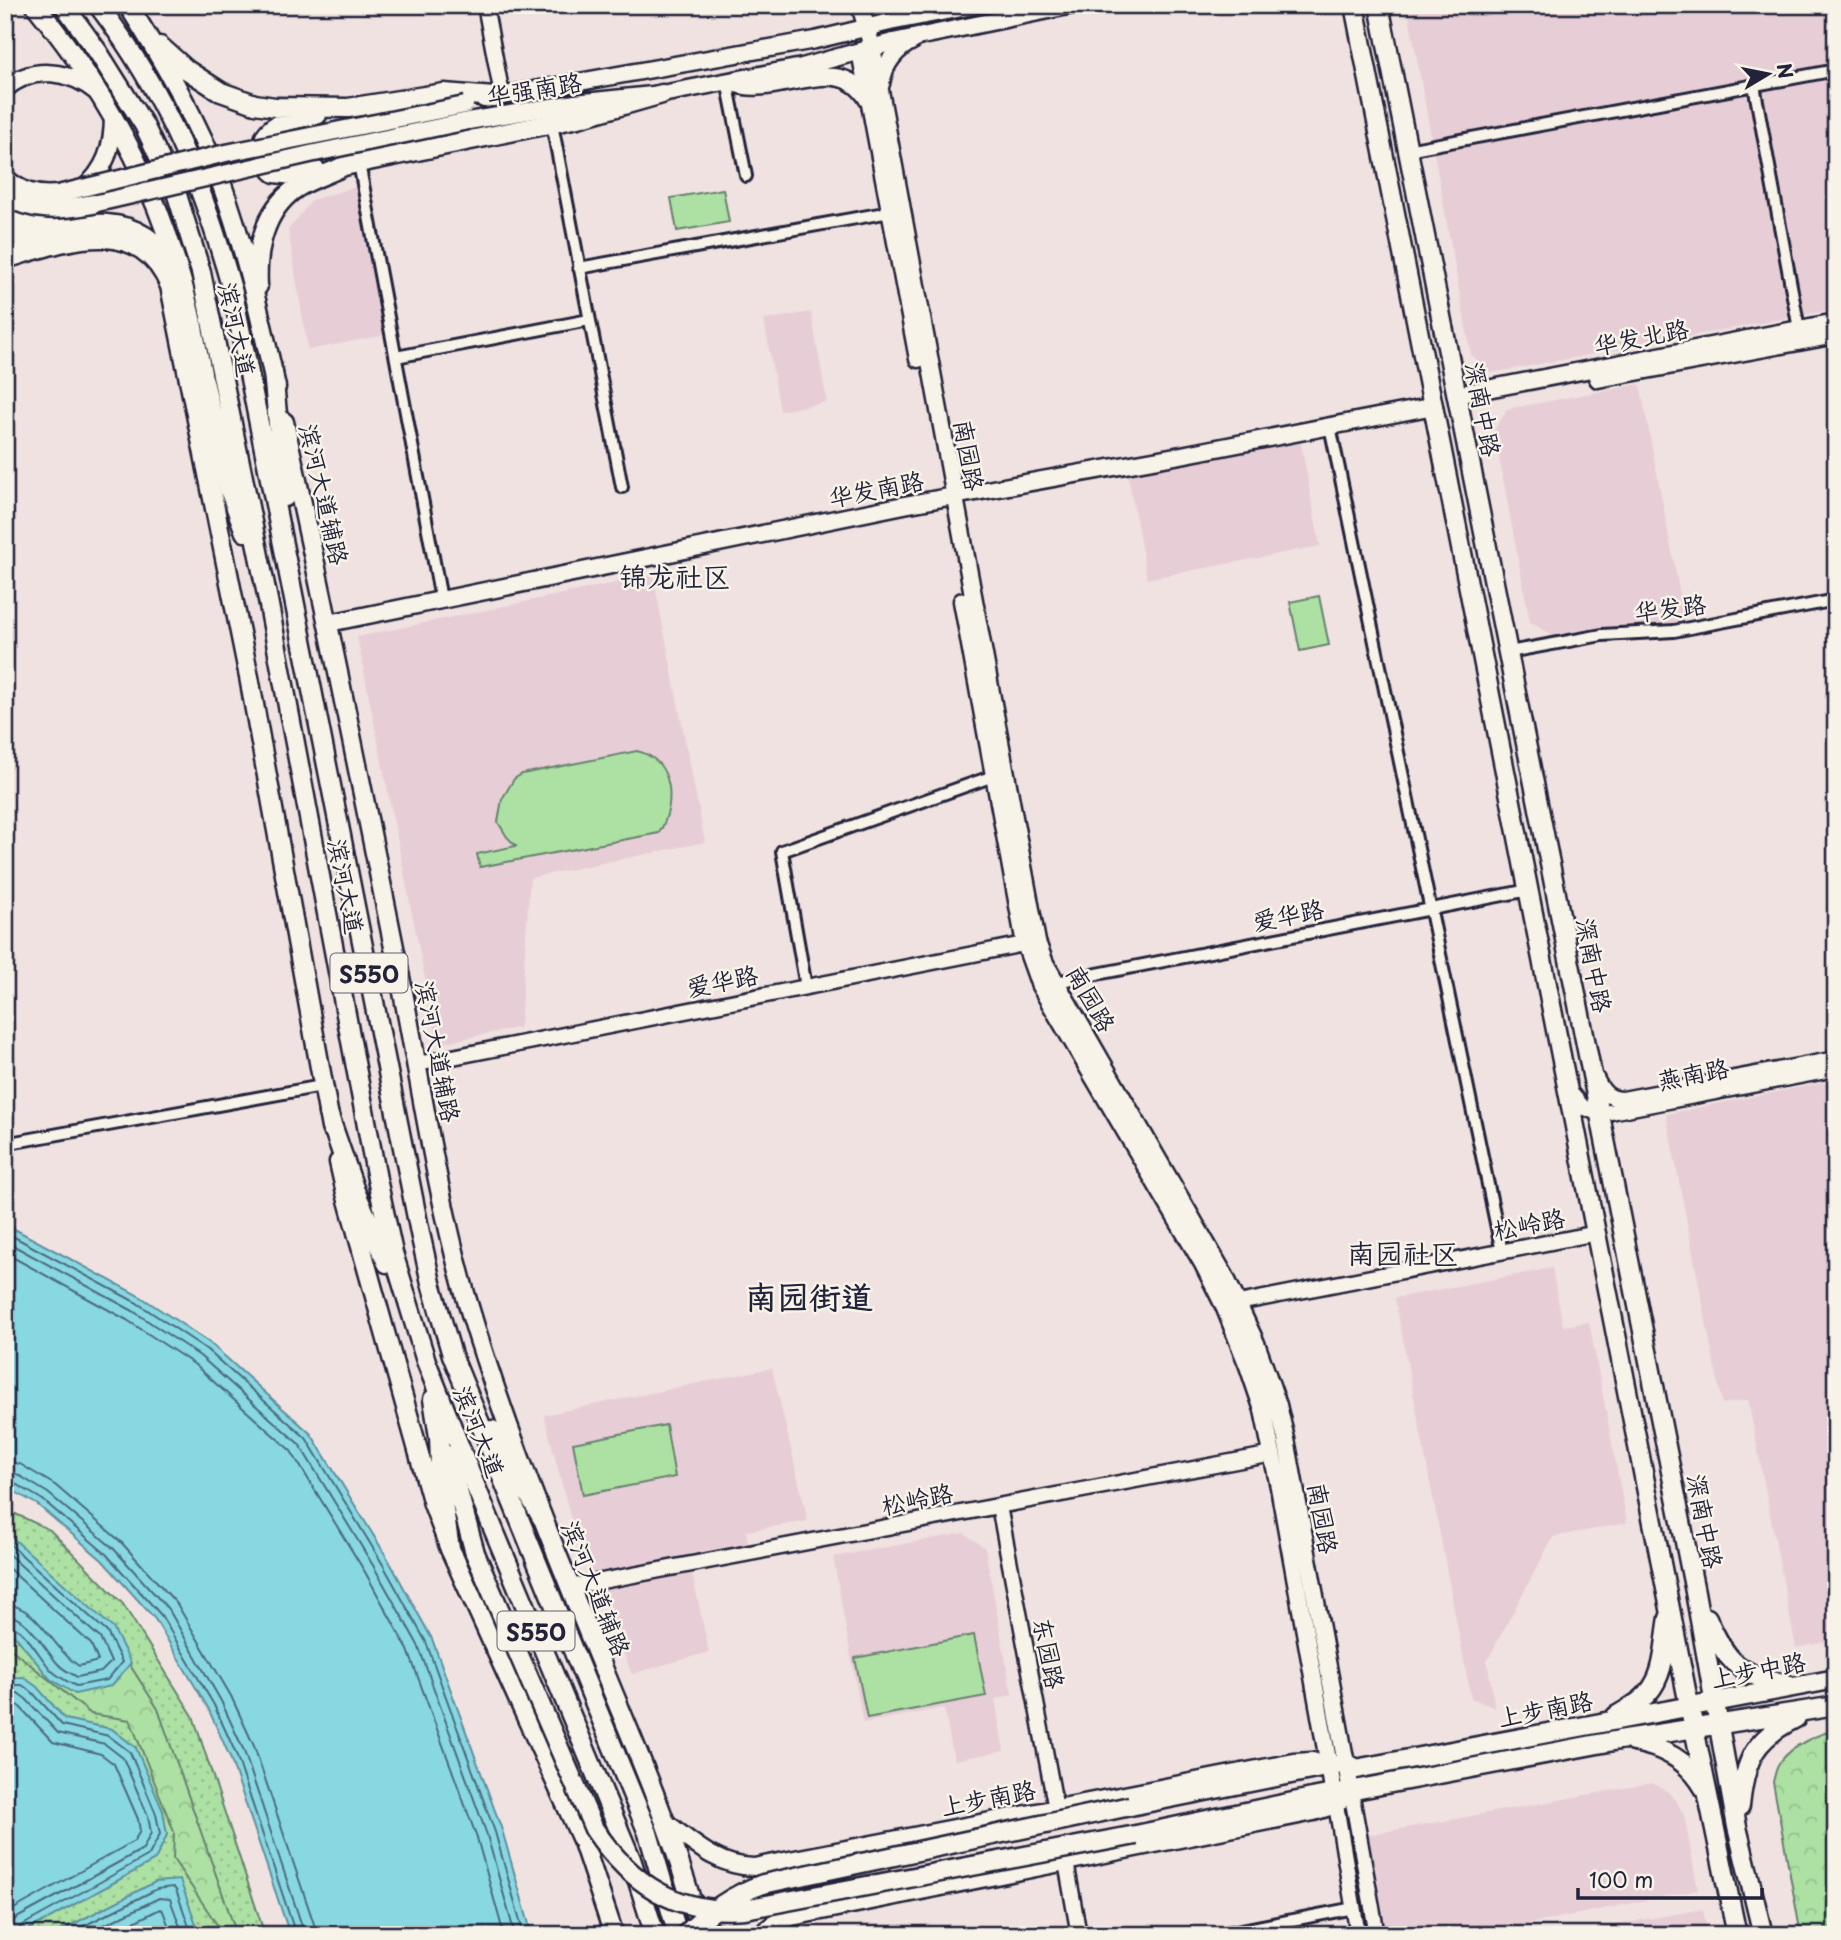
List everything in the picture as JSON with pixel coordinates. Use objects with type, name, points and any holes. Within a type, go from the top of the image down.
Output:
[{"type":"main road","points":[[35,5],[103,98],[158,206],[229,489],[268,600]]},
{"type":"main road","name":"滨河大道","points":[[64,5],[131,102],[155,146],[180,206],[201,272],[268,600],[393,1253],[426,1361],[631,1859],[655,1935]]},
{"type":"main road","name":"滨河大道","points":[[98,5],[139,64],[164,108],[202,192],[233,293],[420,1233],[452,1355],[644,1821],[678,1935]]},
{"type":"main road","name":"滨河大道辅路","points":[[128,5],[191,113],[222,186],[262,324],[329,622],[440,1192],[465,1292],[487,1366],[542,1518],[667,1823],[701,1935]]},
{"type":"main road","name":"南园路","points":[[860,5],[866,28],[866,49],[875,99],[1040,986],[1203,1264],[1231,1305],[1263,1410],[1337,1765]]},
{"type":"main road","name":"华强南路","points":[[5,177],[35,194],[58,194],[226,153],[498,96],[815,40],[977,5]]},
{"type":"main road","name":"华强南路","points":[[5,228],[93,204],[310,153],[468,121],[575,103],[662,94],[820,62],[924,35],[1073,5]]},
{"type":"main road","points":[[1340,5],[1360,37]]},
{"type":"main road","name":"深南中路","points":[[1354,5],[1737,1935]]},
{"type":"main road","name":"深南中路","points":[[1379,5],[1695,1592],[1737,1827],[1763,1935]]},
{"type":"main road","points":[[145,31],[170,56],[204,83],[238,99],[275,107],[348,108]]},
{"type":"main road","points":[[727,81],[741,86],[764,88],[833,76],[850,82],[875,99],[891,58],[910,42],[924,35]]},
{"type":"main road","points":[[815,40],[820,62]]},
{"type":"main road","points":[[5,89],[24,76],[37,72],[51,73],[79,81],[103,98]]},
{"type":"main road","points":[[498,96],[444,93],[348,108],[279,124],[272,128],[263,140],[265,161],[275,173],[293,175],[552,124],[662,94]]},
{"type":"main road","name":"南园路","points":[[875,99],[890,212],[949,497]]},
{"type":"main road","points":[[5,213],[82,191],[94,180],[110,150],[113,116]]},
{"type":"main road","points":[[262,324],[257,274],[268,221],[283,198],[296,188],[351,164]]},
{"type":"main road","points":[[5,194],[24,205],[37,208],[93,204]]},
{"type":"main road","points":[[5,245],[89,223],[117,225],[144,236],[173,264],[322,1086],[346,1194],[433,1504],[450,1549],[583,1842],[614,1935]]},
{"type":"main road","points":[[5,259],[82,238],[118,240],[139,249],[154,261],[179,292]]},
{"type":"main road","name":"华发北路","points":[[1457,400],[1836,322]]},
{"type":"main road","name":"华发北路","points":[[1457,400],[1836,335]]},
{"type":"main road","points":[[272,372],[293,588]]},
{"type":"main road","points":[[204,381],[213,496]]},
{"type":"main road","name":"华发南路","points":[[329,622],[949,497],[1434,406]]},
{"type":"main road","name":"南园路","points":[[1031,943],[1150,1141],[1266,1371],[1286,1439],[1340,1797]]},
{"type":"main road","points":[[328,1113],[355,1191],[415,1328]]},
{"type":"main road","points":[[452,1355],[542,1518]]},
{"type":"main road","points":[[426,1361],[439,1437],[441,1490],[450,1549]]},
{"type":"main road","name":"上步南路","points":[[439,1437],[475,1553],[594,1829],[615,1859],[629,1873],[660,1894],[694,1906],[725,1911],[746,1909],[1695,1728]]},
{"type":"main road","points":[[1695,1592],[1716,1638],[1732,1662],[1763,1679],[1798,1687]]},
{"type":"main road","points":[[1610,1721],[1647,1694],[1655,1683],[1663,1663],[1671,1608]]},
{"type":"main road","name":"上步中路","points":[[1690,1707],[1836,1679]]},
{"type":"main road","name":"上步中路","points":[[1695,1728],[1836,1706]]},
{"type":"main road","name":"上步南路","points":[[667,1823],[705,1852],[730,1864],[746,1867],[777,1864],[1294,1762],[1312,1761],[1357,1769],[1366,1768],[1690,1707]]},
{"type":"main road","points":[[1737,1827],[1742,1787],[1751,1757],[1758,1745],[1768,1733],[1809,1711]]},
{"type":"main road","points":[[1619,1741],[1654,1746],[1682,1762],[1700,1781],[1710,1804]]},
{"type":"main road","name":"上步南路","points":[[685,1935],[723,1902],[742,1891],[763,1884],[1337,1765]]},
{"type":"main road","name":"上步南路","points":[[759,1935],[775,1923],[792,1917],[1314,1812],[1340,1797]]},
{"type":"main road","points":[[777,1864],[762,1873],[756,1890],[758,1899],[769,1914],[792,1917]]},
{"type":"street","points":[[485,5],[498,96]]},
{"type":"street","points":[[1408,150],[1836,70]]},
{"type":"street","points":[[727,81],[746,176]]},
{"type":"street","points":[[1754,85],[1799,329]]},
{"type":"street","points":[[552,124],[622,487]]},
{"type":"street","points":[[351,164],[396,357],[441,599]]},
{"type":"street","points":[[579,268],[802,230],[890,212]]},
{"type":"street","points":[[396,357],[589,320]]},
{"type":"street","points":[[1330,426],[1502,1252]]},
{"type":"street","name":"华发路","points":[[1509,652],[1602,635],[1674,631],[1836,600]]},
{"type":"street","points":[[806,987],[782,850],[1000,774]]},
{"type":"street","name":"爱华路","points":[[1056,982],[1529,890]]},
{"type":"street","name":"爱华路","points":[[417,1064],[1031,943]]},
{"type":"street","name":"燕南路","points":[[1590,1066],[1600,1088],[1607,1095],[1614,1099],[1623,1099],[1836,1059]]},
{"type":"street","name":"燕南路","points":[[1600,1114],[1836,1069]]},
{"type":"street","points":[[15,1142],[322,1086]]},
{"type":"street","points":[[1568,1090],[1583,1107],[1600,1114]]},
{"type":"street","name":"松岭路","points":[[1231,1305],[1597,1233]]},
{"type":"street","name":"松岭路","points":[[570,1587],[1273,1454]]},
{"type":"street","name":"东园路","points":[[999,1506],[1056,1809]]},
{"type":"street","name":"南园路","points":[[1340,1797],[1358,1935]]},
{"type":"street","name":"南园路","points":[[1340,1797],[1377,1935]]},
{"type":"street","points":[[1066,1862],[1079,1935]]},
{"type":"street","points":[[1216,1935],[1354,1908]]},
{"type":"shaded area","points":[[508,5],[573,5],[511,18]]},
{"type":"shaded area","points":[[1407,5],[1836,5],[1836,309],[1492,373],[1471,355]]},
{"type":"shaded area","points":[[358,186],[386,335],[308,350],[288,230],[312,200]]},
{"type":"shaded area","points":[[811,312],[827,402],[780,411],[764,320]]},
{"type":"shaded area","points":[[1640,384],[1685,621],[1605,630],[1558,639],[1530,622],[1494,431],[1507,409]]},
{"type":"shaded area","points":[[1300,438],[1320,546],[1147,579],[1127,471]]},
{"type":"shaded area","points":[[653,575],[705,842],[530,878],[520,1027],[438,1044],[357,637]]},
{"type":"shaded area","points":[[1836,1080],[1836,1221],[1832,1226],[1836,1247],[1836,1640],[1796,1648],[1748,1400],[1722,1404],[1666,1114]]},
{"type":"shaded area","points":[[1552,1268],[1563,1326],[1589,1322],[1627,1523],[1553,1537],[1487,1661],[1495,1708],[1471,1698],[1395,1298]]},
{"type":"shaded area","points":[[772,1368],[808,1521],[746,1531],[748,1543],[688,1554],[709,1652],[632,1674],[572,1523],[544,1415]]},
{"type":"shaded area","points":[[964,1533],[985,1548],[1012,1695],[995,1699],[1004,1751],[954,1760],[944,1708],[863,1723],[833,1557]]},
{"type":"shaded area","points":[[1652,1783],[1667,1791],[1684,1815],[1698,1890],[1473,1935],[1386,1935],[1367,1835]]},
{"type":"shaded area","points":[[1703,1909],[1708,1935],[1569,1935],[1636,1921]]},
{"type":"green space","points":[[723,189],[729,222],[677,231],[671,198]]},
{"type":"green space","points":[[1319,596],[1329,645],[1300,651],[1290,602]]},
{"type":"green space","points":[[637,751],[650,756],[659,764],[669,785],[668,810],[659,833],[480,867],[477,854],[516,846],[498,822],[502,799],[514,779],[522,774]]},
{"type":"green space","points":[[666,1425],[675,1477],[583,1495],[573,1443]]},
{"type":"green space","points":[[5,1509],[50,1530],[123,1604],[193,1716],[265,1935],[5,1935]]},
{"type":"green space","points":[[5,1546],[108,1631],[158,1709],[237,1935],[224,1935],[173,1859],[174,1832],[130,1720],[91,1714],[5,1644]]},
{"type":"green space","points":[[974,1635],[986,1696],[867,1718],[855,1658]]},
{"type":"green space","points":[[1836,1730],[1836,1935],[1801,1935],[1773,1782],[1779,1763],[1792,1750],[1813,1737]]},
{"type":"water","points":[[5,1224],[141,1297],[210,1343],[311,1434],[388,1559],[432,1639],[502,1830],[532,1935],[290,1935],[230,1757],[208,1708],[155,1619],[102,1560],[38,1505],[5,1486]]},
{"type":"water","points":[[5,1531],[113,1628],[131,1663],[111,1686],[75,1694],[50,1679],[16,1637],[5,1629]]},
{"type":"water","points":[[23,1677],[37,1687],[65,1719],[112,1729],[136,1748],[163,1811],[167,1835],[155,1860],[19,1935],[5,1935],[5,1678]]},
{"type":"water","points":[[180,1880],[200,1935],[52,1935],[155,1882]]},
{"type":"district","name":"锦龙社区","points":[[675,575]]},
{"type":"district","name":"南园社区","points":[[1403,1252]]},
{"type":"district","name":"南园街道","points":[[809,1296]]}]
